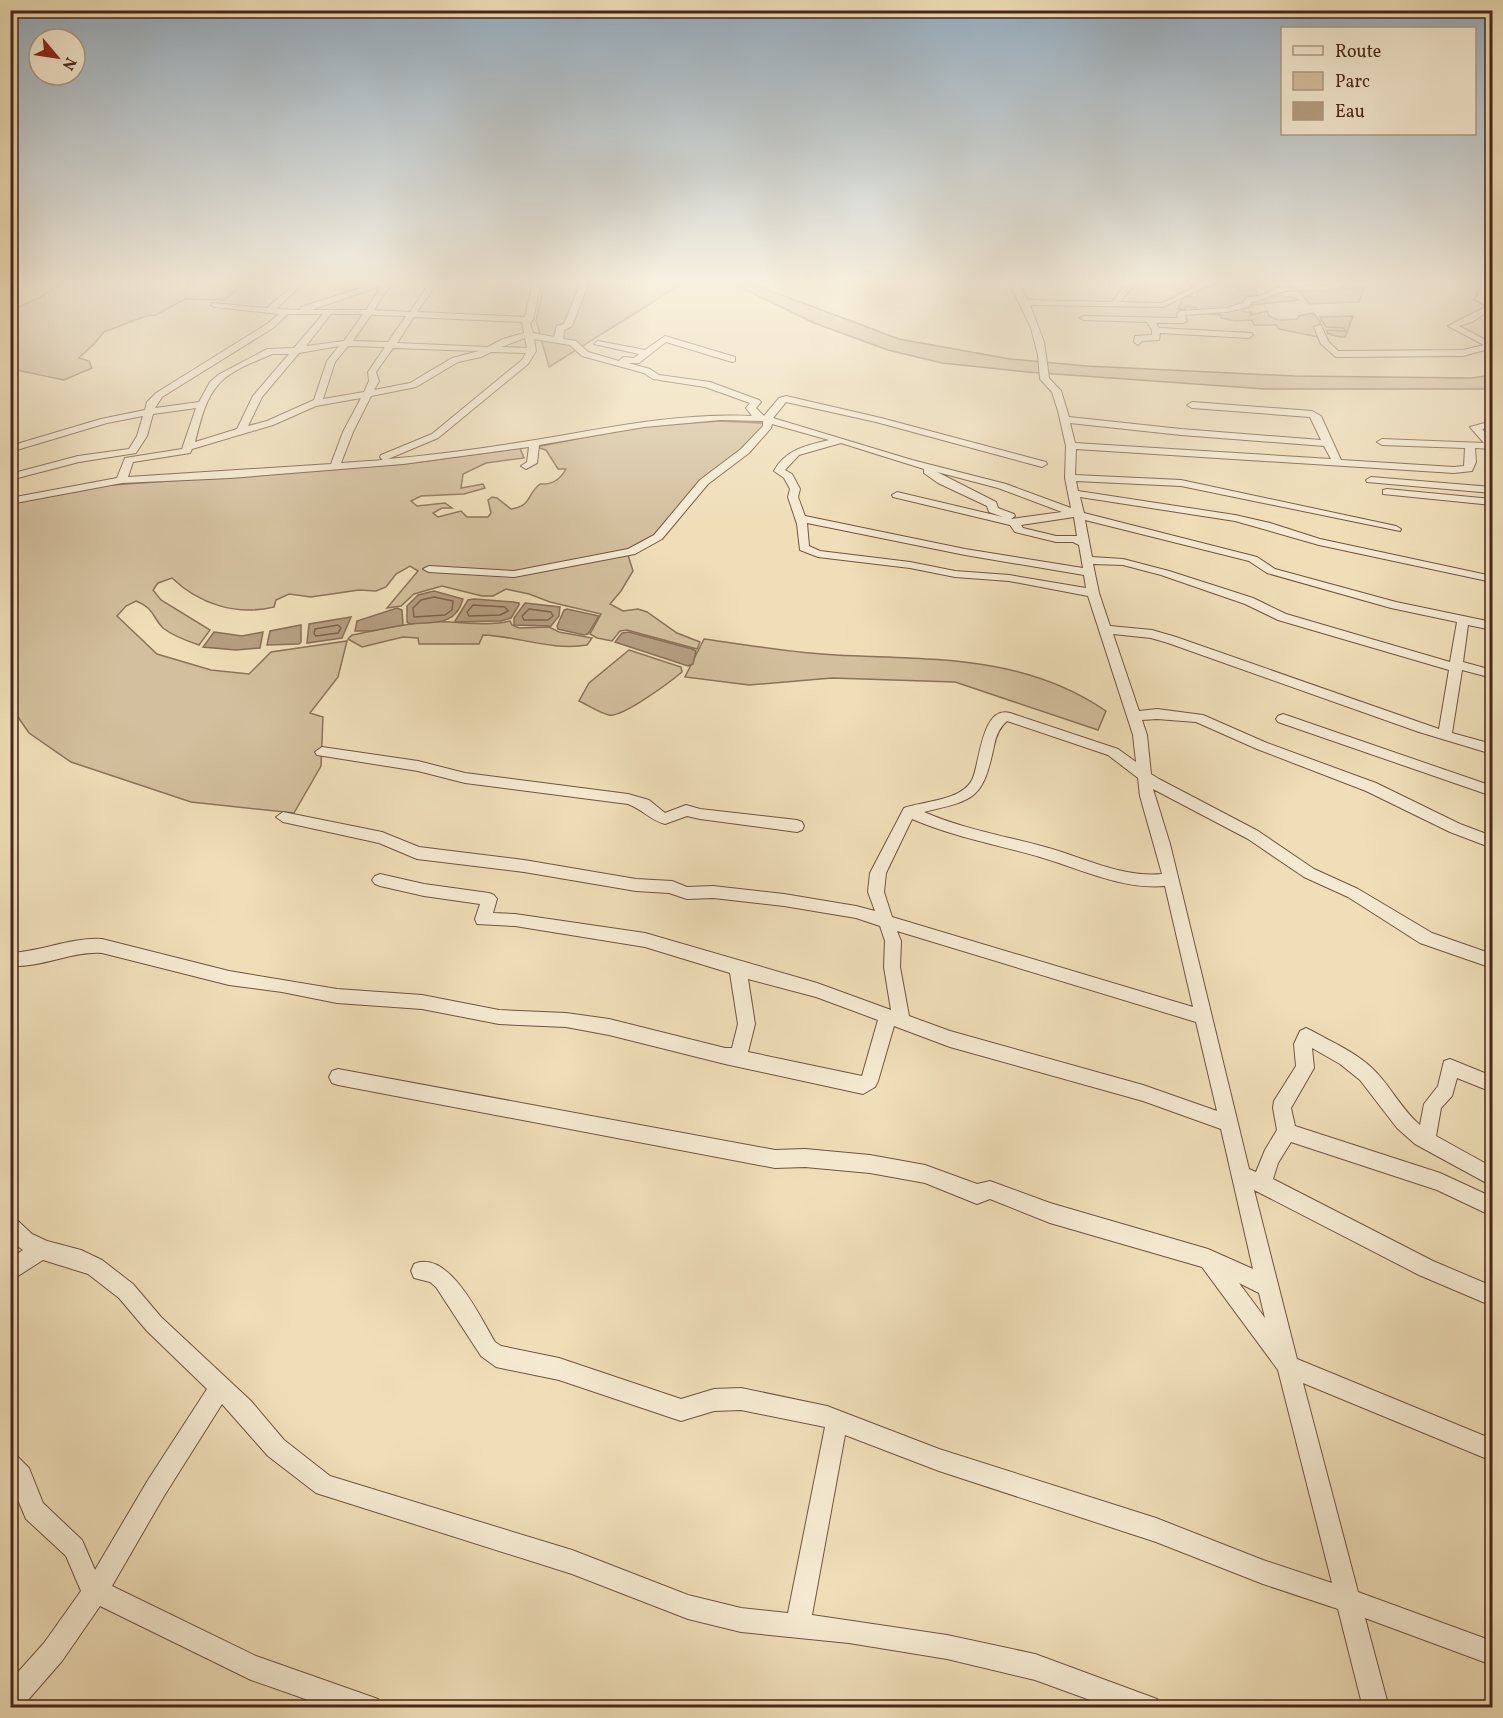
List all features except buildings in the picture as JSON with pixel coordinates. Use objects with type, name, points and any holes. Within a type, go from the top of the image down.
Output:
[{"type":"street","points":[[122,480],[124,470],[142,436],[152,402],[159,395],[212,362]]},
{"type":"street","points":[[10,477],[78,459],[186,451],[202,404],[213,384],[221,377],[249,362]]},
{"type":"street","points":[[242,429],[248,411],[284,362]]},
{"type":"street","points":[[188,447],[242,429],[270,423],[313,404],[318,401],[331,362]]},
{"type":"street","points":[[336,399],[361,383],[379,362]]},
{"type":"street","points":[[313,404],[414,385],[451,362]]},
{"type":"street","points":[[374,462],[435,436],[525,362]]},
{"type":"street","points":[[429,569],[514,574],[631,552],[658,537],[704,482],[745,451],[768,426],[764,419],[751,408],[756,402],[707,384],[658,378],[647,371],[613,362]]},
{"type":"street","points":[[1044,362],[1045,379],[1056,391],[1071,446],[1071,485],[1093,593],[1140,735],[1147,796],[1163,844],[1267,1286],[1376,1707]]},
{"type":"street","points":[[335,466],[348,432],[374,381],[372,372]]},
{"type":"street","points":[[764,419],[782,399],[786,399],[878,420],[1042,464]]},
{"type":"street","points":[[10,449],[93,425],[150,412],[202,404]]},
{"type":"street","points":[[1192,405],[1312,414],[1316,416],[1336,461]]},
{"type":"street","points":[[10,501],[122,480],[230,476],[403,461],[534,444],[614,429],[687,419],[720,417],[764,419],[923,466],[1002,486],[1076,513],[1253,559],[1271,571],[1463,621],[1492,626]]},
{"type":"street","points":[[1064,419],[1181,432],[1327,443]]},
{"type":"street","points":[[1492,424],[1475,425],[1492,446]]},
{"type":"street","points":[[842,441],[814,446],[792,456],[779,471],[788,476],[795,489],[793,497],[800,518],[804,548],[818,554],[910,565],[946,573],[1009,578],[1093,593]]},
{"type":"street","points":[[1382,442],[1492,446]]},
{"type":"street","points":[[526,466],[532,463],[534,444]]},
{"type":"street","points":[[1071,446],[1468,469],[1471,462],[1470,445]]},
{"type":"street","points":[[923,466],[942,481],[992,504],[993,510],[1015,518],[1014,523],[1019,530],[1056,538],[1084,554]]},
{"type":"street","points":[[1371,480],[1492,490]]},
{"type":"street","points":[[1071,485],[1181,483],[1396,529]]},
{"type":"street","points":[[1071,485],[1236,518],[1283,529],[1294,536],[1337,547],[1492,579]]},
{"type":"street","points":[[1387,492],[1492,502]]},
{"type":"street","points":[[897,495],[1014,523],[1076,513]]},
{"type":"street","points":[[800,518],[965,552],[1084,554],[1124,562],[1249,601],[1282,617],[1492,674]]},
{"type":"street","points":[[1445,736],[1463,621]]},
{"type":"street","points":[[1107,630],[1152,634],[1172,640],[1445,736],[1492,749]]},
{"type":"street","points":[[1133,716],[1157,714],[1198,718],[1262,746],[1371,787],[1455,828],[1492,842]]},
{"type":"street","points":[[12,960],[37,958],[87,945],[102,946],[229,978],[282,985],[337,996],[422,1002],[499,1017],[566,1020],[609,1026],[863,1086],[868,1081],[895,1018],[893,941],[876,892],[878,873],[909,812],[965,796],[974,788],[981,774],[994,728],[1005,716],[1113,752],[1146,778],[1213,816],[1253,835],[1309,873],[1353,893],[1426,938],[1492,962]]},
{"type":"street","points":[[1283,719],[1492,791]]},
{"type":"street","points":[[322,752],[418,766],[465,778],[628,799],[644,804],[653,813],[665,819],[686,810],[700,814],[797,826]]},
{"type":"street","points":[[909,812],[932,823],[1048,853],[1143,881],[1170,879]]},
{"type":"street","points":[[283,817],[382,838],[417,853],[525,866],[636,885],[672,887],[687,893],[713,892],[784,900],[886,920],[1203,1017]]},
{"type":"street","points":[[380,880],[424,890],[489,899],[483,919],[515,920],[645,940],[737,969],[823,991],[957,1041],[1143,1094],[1227,1123]]},
{"type":"street","points":[[732,1056],[737,1055],[743,1046],[746,1022],[737,969]]},
{"type":"street","points":[[1262,1184],[1276,1146],[1287,1132],[1282,1108],[1283,1101],[1305,1068],[1303,1044],[1306,1036],[1346,1058],[1366,1074],[1403,1122],[1422,1138],[1492,1177]]},
{"type":"street","points":[[1422,1138],[1428,1133],[1433,1104],[1446,1090],[1450,1067],[1492,1084]]},
{"type":"street","points":[[338,1077],[775,1159],[856,1162],[925,1174],[977,1194],[990,1190],[1050,1213],[1208,1259],[1267,1286]]},
{"type":"street","points":[[1287,1132],[1440,1182],[1492,1207]]},
{"type":"street","points":[[1240,1175],[1426,1268],[1492,1296]]},
{"type":"street","points":[[10,1227],[25,1241],[95,1267],[126,1291],[154,1324],[243,1409],[276,1448],[324,1485],[561,1558],[688,1607],[741,1620],[904,1639],[1024,1665],[1148,1707]]},
{"type":"street","points":[[10,1270],[42,1249]]},
{"type":"street","points":[[1208,1259],[1289,1367],[1492,1450]]},
{"type":"street","points":[[421,1271],[434,1273],[443,1280],[488,1349],[496,1356],[559,1369],[666,1407],[681,1410],[714,1401],[741,1399],[792,1408],[837,1421],[939,1460],[1156,1530],[1263,1572],[1348,1600],[1492,1653]]},
{"type":"street","points":[[10,1701],[53,1652],[96,1591],[156,1488],[220,1388]]},
{"type":"street","points":[[798,1625],[837,1421]]},
{"type":"street","points":[[10,1465],[21,1476],[34,1511],[74,1548],[87,1579],[96,1591],[251,1667],[369,1707]]},
{"type":"green space","points":[[11,362],[90,362],[92,368],[64,380],[11,369]]},
{"type":"green space","points":[[939,362],[1045,362],[1295,376],[1471,378],[1492,375],[1492,389],[1265,389],[1027,372]]},
{"type":"green space","points":[[720,421],[762,423],[767,427],[723,467],[655,536],[628,555],[633,571],[610,604],[623,611],[638,609],[647,612],[677,633],[700,642],[697,649],[627,630],[620,631],[612,641],[597,638],[590,634],[601,614],[506,589],[493,596],[482,596],[442,586],[414,594],[401,606],[387,608],[418,571],[410,566],[396,574],[386,587],[376,591],[359,590],[311,597],[289,594],[276,600],[274,607],[246,610],[232,609],[206,601],[172,578],[158,583],[153,590],[161,600],[210,630],[199,645],[167,631],[142,604],[136,601],[126,606],[117,616],[157,654],[211,670],[249,674],[271,652],[347,641],[338,677],[310,713],[323,717],[321,766],[294,813],[191,802],[71,762],[29,733],[11,707],[10,503],[99,486],[404,464],[520,448],[524,458],[486,463],[463,474],[461,488],[483,484],[485,488],[464,494],[421,496],[411,501],[417,506],[445,503],[452,508],[442,508],[433,513],[438,517],[461,511],[467,517],[488,517],[491,513],[488,500],[492,497],[497,498],[511,509],[518,508],[526,503],[540,484],[552,483],[564,473],[566,469],[558,469],[546,450],[536,447],[636,427]]},
{"type":"green space","points":[[510,621],[512,625],[519,628],[549,627],[559,632],[592,638],[587,645],[561,646],[483,635],[479,644],[419,644],[418,638],[403,637],[362,647],[348,639],[352,635],[413,624],[438,622],[488,624]]},
{"type":"green space","points":[[704,639],[803,652],[976,664],[1042,679],[1075,692],[1106,711],[1098,730],[955,682],[832,678],[749,685],[685,677]]},
{"type":"green space","points":[[629,650],[681,667],[682,672],[646,698],[615,714],[605,714],[579,701],[589,683]]},
{"type":"water","points":[[434,591],[463,599],[460,608],[443,621],[410,624],[407,622],[407,606],[418,595]]},
{"type":"water","points":[[468,600],[513,602],[519,605],[511,618],[501,621],[455,621]]},
{"type":"water","points":[[525,603],[560,607],[559,616],[551,626],[514,625],[514,618]]},
{"type":"water","points":[[397,608],[402,610],[403,625],[371,631],[355,631],[357,621]]},
{"type":"water","points":[[564,610],[599,616],[588,634],[558,629],[557,626]]},
{"type":"water","points":[[351,617],[342,638],[307,643],[309,624]]},
{"type":"water","points":[[301,625],[299,644],[267,645],[270,631]]},
{"type":"water","points":[[214,632],[242,636],[263,632],[260,648],[236,650],[203,647]]},
{"type":"water","points":[[629,632],[696,651],[693,664],[688,666],[615,642],[622,633]]}]
